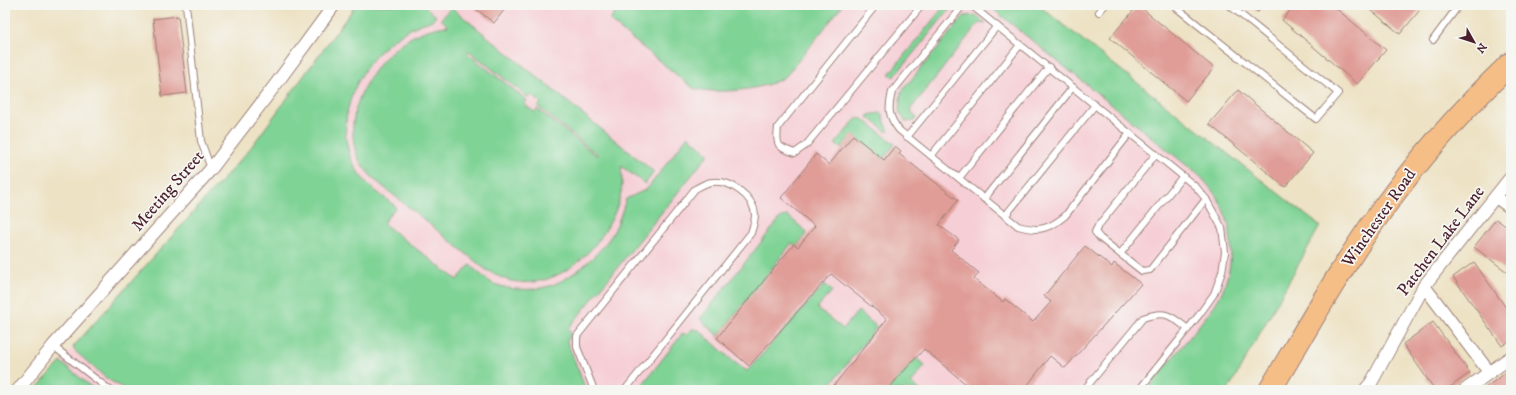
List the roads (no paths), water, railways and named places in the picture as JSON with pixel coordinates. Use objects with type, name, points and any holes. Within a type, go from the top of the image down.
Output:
[{"type":"highway","name":"Winchester Road","points":[[1270,390],[1337,279],[1394,194],[1449,126],[1511,63]]},
{"type":"street","name":"Meeting Street","points":[[18,390],[53,346],[211,169],[334,5]]},
{"type":"street","name":"Patchen Lake Lane","points":[[1365,390],[1371,383],[1424,286],[1511,177]]},
{"type":"street","points":[[1496,197],[1511,208]]},
{"type":"street","points":[[1424,286],[1489,372]]},
{"type":"street","points":[[1465,390],[1511,357]]},
{"type":"lane","points":[[186,5],[200,140],[211,169]]},
{"type":"lane","points":[[876,5],[778,127],[776,141],[782,149],[794,153],[806,146],[922,5]]},
{"type":"lane","points":[[963,5],[892,92],[889,105],[891,120],[907,137],[1018,226],[1028,229],[1040,229],[1054,225],[1065,216],[1130,133]]},
{"type":"lane","points":[[971,5],[1196,186],[1206,199],[1222,228],[1225,252],[1222,272],[1214,294],[1139,390]]},
{"type":"lane","points":[[1099,12],[1105,5]]},
{"type":"lane","points":[[1173,5],[1316,119],[1338,93],[1229,5]]},
{"type":"lane","points":[[1433,40],[1456,6]]},
{"type":"lane","points":[[907,137],[997,26]]},
{"type":"lane","points":[[931,156],[1020,45]]},
{"type":"lane","points":[[959,178],[1048,68]]},
{"type":"lane","points":[[984,199],[1073,87]]},
{"type":"lane","points":[[1006,216],[1095,105]]},
{"type":"lane","points":[[1156,154],[1095,232],[1100,238],[1142,271],[1150,270],[1206,199]]},
{"type":"lane","points":[[1120,254],[1183,176]]},
{"type":"lane","points":[[594,390],[577,347],[577,336],[695,189],[705,183],[719,181],[732,186],[751,202],[755,213],[751,233],[625,390]]},
{"type":"lane","points":[[1084,390],[1143,318],[1158,313],[1172,316],[1188,329]]},
{"type":"lane","points":[[53,346],[110,390]]}]
